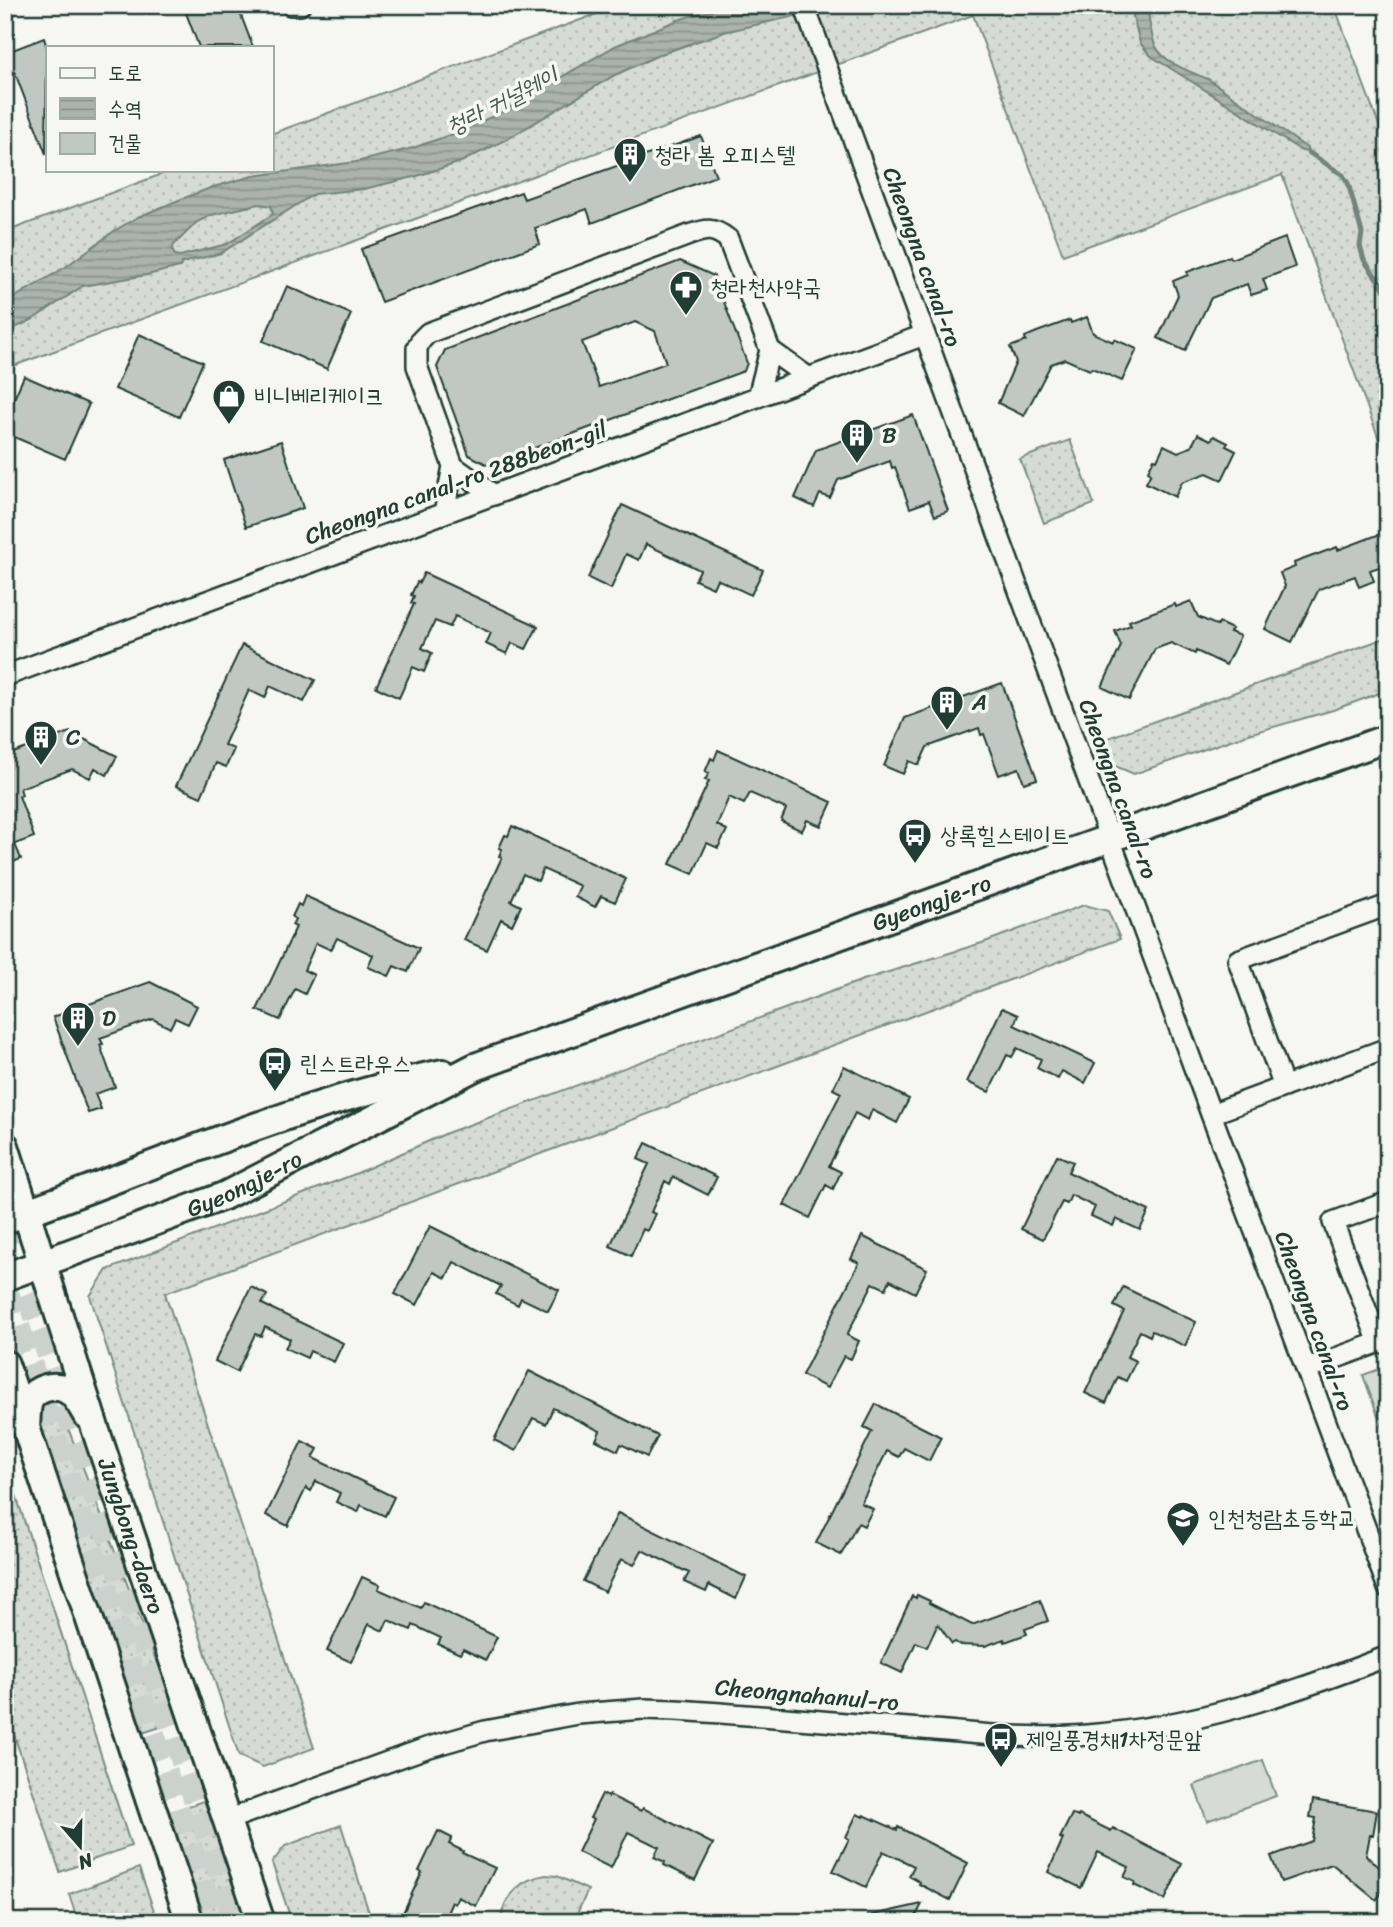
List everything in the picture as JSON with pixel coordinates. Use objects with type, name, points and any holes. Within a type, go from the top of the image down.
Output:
[{"type":"main road","name":"Gyeongje-ro","points":[[5,1277],[224,1196],[475,1067],[1388,738]]},
{"type":"main road","name":"Gyeongje-ro","points":[[16,1216],[289,1114],[364,1091],[475,1067]]},
{"type":"main road","name":"Jungbong-daero","points":[[5,1146],[16,1216],[43,1265],[261,1922]]},
{"type":"main road","points":[[5,1364],[190,1922]]},
{"type":"main road","points":[[26,1427],[29,1401],[38,1390],[49,1387],[65,1389],[75,1397],[96,1431]]},
{"type":"street","points":[[291,5],[300,5]]},
{"type":"street","name":"Cheongna canal-ro","points":[[804,5],[1388,1588]]},
{"type":"street","name":"Cheongna canal-ro 288beon-gil","points":[[453,466],[416,366],[417,348],[428,333],[702,230],[713,230],[728,239],[769,350]]},
{"type":"street","name":"Cheongna canal-ro 288beon-gil","points":[[5,676],[924,335]]},
{"type":"street","points":[[758,397],[769,350],[809,378]]},
{"type":"street","points":[[444,513],[453,466],[494,495]]},
{"type":"street","points":[[1284,1087],[1238,960],[1388,905]]},
{"type":"street","points":[[1211,1114],[1388,1048]]},
{"type":"street","points":[[1306,1369],[1383,1341],[1333,1222],[1388,1202]]},
{"type":"street","name":"Cheongnahanul-ro","points":[[227,1820],[458,1738],[517,1724],[578,1714],[622,1710],[676,1710],[992,1734],[1085,1736],[1170,1724],[1242,1708],[1388,1656]]},
{"type":"shaded area","points":[[621,5],[1334,5],[1388,149],[1388,464],[1282,175],[1063,255],[973,15],[5,369],[5,232],[168,172],[273,172],[273,133]]},
{"type":"shaded area","points":[[1070,440],[1094,504],[1044,523],[1020,459]]},
{"type":"shaded area","points":[[1388,637],[1388,690],[1333,710],[1245,735],[1134,774],[1115,766],[1105,739]]},
{"type":"shaded area","points":[[1084,905],[1108,911],[1120,939],[165,1293],[314,1748],[263,1767],[239,1756],[90,1296],[107,1270],[355,1174],[447,1133],[863,980],[985,942]]},
{"type":"shaded area","points":[[1388,1366],[1388,1443],[1363,1375]]},
{"type":"shaded area","points":[[51,1412],[62,1416],[68,1428],[179,1721],[139,1734],[107,1626],[39,1425],[44,1415]]},
{"type":"shaded area","points":[[5,1462],[131,1846],[60,1872],[5,1708]]},
{"type":"shaded area","points":[[1263,1760],[1276,1796],[1207,1821],[1194,1785]]},
{"type":"shaded area","points":[[206,1800],[248,1922],[205,1922],[165,1814]]},
{"type":"shaded area","points":[[341,1825],[372,1922],[292,1922],[272,1863],[285,1846]]},
{"type":"shaded area","points":[[139,1868],[158,1922],[78,1922],[69,1894]]},
{"type":"shaded area","points":[[546,1875],[557,1876],[588,1890],[573,1922],[500,1922],[502,1912],[515,1890],[529,1880]]},
{"type":"water","points":[[738,5],[844,5],[724,32],[661,54],[615,75],[509,138],[461,162],[364,189],[314,194],[221,253],[147,275],[83,286],[32,320],[5,333],[5,303],[64,268],[138,217],[213,187],[253,176],[356,162],[413,148],[458,132],[500,113],[615,46],[700,13]],"holes":[[[259,204],[271,206],[273,214],[227,244],[180,256],[175,255],[172,250],[197,222],[212,215]]]},
{"type":"water","points":[[1130,5],[1147,5],[1153,40],[1164,57],[1208,79],[1307,148],[1308,152],[1302,151],[1151,56],[1140,43]]},
{"type":"building","points":[[183,5],[237,5],[253,46],[199,46]]},
{"type":"building","points":[[44,38],[46,46],[46,154],[7,52]]},
{"type":"building","points":[[701,136],[716,176],[592,223],[587,209],[535,228],[540,244],[381,302],[361,249],[521,192],[524,199]]},
{"type":"building","points":[[1285,238],[1295,267],[1263,279],[1267,290],[1251,295],[1247,284],[1211,298],[1185,351],[1158,338],[1178,295],[1173,281],[1188,275],[1187,272],[1230,256],[1231,259]]},
{"type":"building","points":[[680,261],[714,276],[747,363],[744,371],[488,465],[469,455],[437,367],[445,350]],"holes":[[[635,322],[655,331],[666,363],[599,387],[582,342]]]},
{"type":"building","points":[[287,286],[351,314],[327,369],[263,341]]},
{"type":"building","points":[[1087,317],[1093,333],[1137,349],[1122,381],[1065,359],[1051,364],[1024,416],[998,403],[1016,362],[1010,347],[1026,341],[1025,337],[1037,332]]},
{"type":"building","points":[[139,334],[203,362],[179,417],[115,389]]},
{"type":"building","points":[[24,376],[89,404],[65,459],[5,433],[5,419]]},
{"type":"building","name":"B","points":[[913,415],[948,511],[935,516],[929,501],[910,508],[895,467],[892,468],[890,461],[838,480],[830,498],[820,494],[814,507],[795,498],[816,450]]},
{"type":"building","points":[[1198,434],[1211,440],[1214,436],[1228,443],[1226,446],[1236,451],[1222,480],[1207,473],[1182,482],[1175,497],[1146,483],[1151,473],[1148,471],[1164,445],[1178,452],[1191,447]]},
{"type":"building","points":[[281,441],[303,508],[246,527],[224,460]]},
{"type":"building","points":[[622,505],[763,570],[751,595],[717,579],[713,588],[695,580],[700,570],[646,544],[639,560],[626,554],[611,589],[588,578]]},
{"type":"building","points":[[1388,531],[1388,564],[1370,570],[1374,581],[1359,587],[1355,576],[1319,589],[1292,642],[1265,629],[1285,586],[1280,573],[1295,567],[1294,563]]},
{"type":"building","points":[[424,573],[538,626],[526,649],[512,643],[507,654],[486,644],[491,633],[455,616],[450,627],[435,621],[422,648],[432,653],[424,672],[413,667],[399,698],[376,687],[414,604],[411,603],[414,596],[411,595]]},
{"type":"building","points":[[1191,601],[1198,617],[1218,626],[1219,623],[1240,636],[1226,665],[1171,643],[1155,649],[1129,700],[1102,687],[1121,646],[1115,631],[1131,625],[1129,621]]},
{"type":"building","points":[[242,645],[315,680],[304,702],[270,686],[265,698],[249,690],[224,745],[234,749],[226,767],[216,763],[201,797],[176,786]]},
{"type":"building","name":"A","points":[[1002,683],[1037,779],[1024,783],[1019,768],[999,775],[984,734],[981,735],[979,728],[927,747],[919,765],[909,761],[903,774],[884,766],[905,718]]},
{"type":"building","name":"C","points":[[70,732],[117,756],[107,775],[95,768],[90,778],[72,769],[20,788],[22,795],[19,796],[34,837],[15,844],[21,859],[5,865],[5,752],[8,755]]},
{"type":"building","points":[[718,750],[832,802],[821,826],[807,820],[802,831],[781,821],[786,809],[750,793],[744,804],[729,797],[717,825],[727,830],[718,848],[707,843],[693,874],[670,864],[709,781],[705,780],[709,773],[705,772]]},
{"type":"building","points":[[512,826],[626,879],[615,902],[601,896],[595,907],[575,897],[580,886],[543,869],[538,881],[523,874],[511,901],[521,906],[512,925],[501,919],[487,950],[464,940],[502,857],[499,856],[502,849],[499,848]]},
{"type":"building","points":[[305,896],[419,948],[408,972],[394,966],[389,976],[368,967],[373,955],[337,938],[331,950],[316,943],[304,970],[314,975],[305,994],[295,989],[280,1020],[257,1010],[296,927],[292,925],[295,919],[292,917]]},
{"type":"building","name":"D","points":[[150,982],[197,1006],[188,1024],[175,1018],[170,1028],[153,1019],[100,1038],[115,1087],[95,1094],[101,1109],[88,1113],[53,1017]]},
{"type":"building","points":[[1002,1008],[1018,1015],[1014,1025],[1095,1063],[1085,1083],[1062,1071],[1058,1079],[1037,1068],[1041,1059],[1017,1048],[1012,1057],[1007,1055],[989,1092],[967,1082]]},
{"type":"building","points":[[844,1066],[909,1099],[897,1123],[872,1110],[868,1120],[855,1113],[829,1166],[841,1172],[833,1189],[826,1185],[810,1218],[784,1205],[841,1093],[833,1089]]},
{"type":"building","points":[[646,1143],[717,1177],[708,1195],[673,1177],[670,1184],[665,1181],[651,1212],[655,1214],[647,1231],[643,1229],[631,1256],[610,1246],[649,1164],[638,1159]]},
{"type":"building","points":[[1057,1155],[1073,1162],[1068,1172],[1149,1211],[1140,1230],[1116,1219],[1113,1226],[1091,1216],[1095,1207],[1071,1195],[1067,1204],[1062,1202],[1043,1239],[1021,1229]]},
{"type":"building","points":[[430,1226],[559,1290],[548,1311],[521,1298],[518,1305],[496,1294],[501,1286],[454,1262],[446,1278],[434,1272],[417,1305],[395,1294]]},
{"type":"building","points":[[862,1236],[927,1269],[915,1293],[890,1280],[886,1289],[873,1283],[847,1335],[859,1341],[851,1359],[844,1356],[827,1388],[802,1375],[859,1263],[851,1259]]},
{"type":"building","points":[[251,1287],[267,1295],[262,1304],[343,1343],[334,1362],[310,1351],[307,1358],[285,1348],[290,1339],[265,1327],[261,1336],[255,1334],[237,1372],[215,1361]]},
{"type":"building","points":[[1123,1287],[1196,1322],[1185,1346],[1152,1331],[1150,1336],[1140,1331],[1127,1357],[1136,1361],[1126,1381],[1118,1377],[1106,1403],[1085,1393],[1124,1311],[1114,1306]]},
{"type":"building","points":[[529,1371],[658,1436],[647,1457],[621,1444],[618,1451],[596,1440],[600,1431],[553,1408],[546,1424],[533,1418],[516,1451],[494,1440]]},
{"type":"building","points":[[876,1404],[941,1437],[929,1461],[904,1448],[899,1457],[887,1451],[861,1503],[873,1509],[864,1526],[858,1523],[841,1555],[816,1543],[872,1431],[864,1427]]},
{"type":"building","points":[[302,1441],[318,1449],[313,1458],[394,1497],[385,1516],[361,1505],[358,1512],[336,1502],[340,1493],[316,1481],[311,1491],[306,1488],[288,1526],[266,1515]]},
{"type":"building","points":[[618,1513],[746,1577],[736,1599],[709,1585],[706,1592],[684,1582],[689,1573],[642,1550],[634,1565],[621,1559],[605,1592],[583,1581]]},
{"type":"building","points":[[362,1577],[380,1585],[378,1589],[421,1608],[424,1602],[497,1637],[486,1660],[463,1649],[460,1654],[438,1644],[441,1638],[413,1625],[411,1630],[388,1620],[383,1631],[369,1624],[351,1662],[327,1651]]},
{"type":"building","points":[[917,1595],[972,1625],[1040,1600],[1048,1621],[1025,1629],[1027,1634],[985,1646],[960,1645],[955,1642],[952,1644],[938,1624],[927,1647],[916,1642],[902,1673],[881,1663],[912,1596],[916,1598]]},
{"type":"building","points":[[602,1794],[641,1811],[643,1808],[713,1844],[695,1880],[654,1857],[659,1847],[628,1832],[611,1868],[578,1852],[594,1819],[590,1818]]},
{"type":"building","points":[[1313,1800],[1377,1811],[1366,1856],[1388,1874],[1388,1886],[1376,1900],[1332,1864],[1281,1882],[1271,1856],[1312,1841],[1316,1818],[1310,1817]]},
{"type":"building","points":[[857,1814],[897,1830],[898,1827],[968,1863],[950,1900],[909,1876],[914,1866],[883,1851],[866,1887],[833,1871],[849,1839],[846,1837]]},
{"type":"building","points":[[1072,1814],[1111,1831],[1113,1828],[1182,1864],[1165,1900],[1124,1877],[1129,1867],[1098,1852],[1081,1888],[1048,1872]]},
{"type":"building","points":[[438,1831],[452,1838],[449,1844],[463,1851],[462,1853],[495,1868],[476,1906],[458,1897],[455,1904],[452,1902],[443,1922],[418,1922],[402,1915]]},
{"type":"building","points":[[922,1904],[913,1922],[869,1922],[868,1916]]},
{"type":"waterway","points":[[1308,152],[1343,175],[1348,183],[1362,233],[1360,246],[1364,260],[1388,294]]},
{"type":"tunnel","points":[[5,1219],[237,1922]]},
{"type":"tunnel","points":[[5,1290],[214,1922]]},
{"type":"place","name":"청라 봄 오피스텔","points":[[630,184]]},
{"type":"place","name":"청라천사약국","points":[[686,317]]},
{"type":"place","name":"비니베리케이크","points":[[229,426]]},
{"type":"place","name":"B","points":[[857,465]]},
{"type":"place","name":"A","points":[[947,732]]},
{"type":"place","name":"C","points":[[41,767]]},
{"type":"place","name":"상록힐스테이트","points":[[915,865]]},
{"type":"place","name":"D","points":[[78,1048]]},
{"type":"place","name":"린스트라우스","points":[[275,1093]]},
{"type":"place","name":"인천청람초등학교","points":[[1183,1548]]},
{"type":"place","name":"제일풍경채1차정문앞","points":[[1001,1769]]},
{"type":"water label","name":"청라 커널웨이","points":[[502,101]]}]
